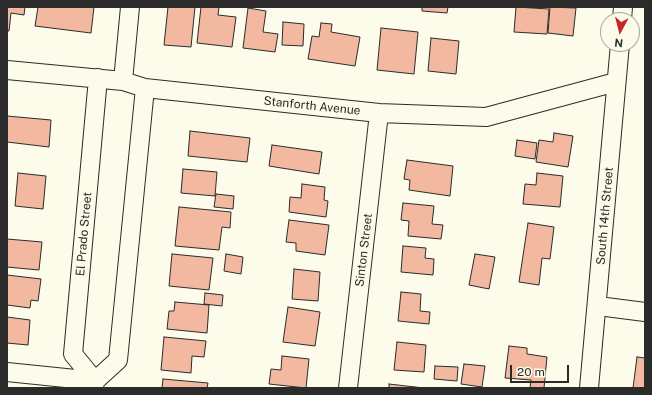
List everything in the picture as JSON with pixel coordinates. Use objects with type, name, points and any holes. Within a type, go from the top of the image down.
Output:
[{"type":"street","points":[[123,81],[130,7]]},
{"type":"street","name":"South 14th Street","points":[[589,388],[598,306],[619,52]]},
{"type":"street","name":"Stanforth Avenue","points":[[7,70],[98,78],[123,81],[145,88],[380,113],[486,117],[616,82]]},
{"type":"street","name":"El Prado Street","points":[[95,385],[73,354],[98,78]]},
{"type":"street","points":[[7,372],[95,385],[118,360],[145,88]]},
{"type":"street","name":"Sinton Street","points":[[348,388],[380,113]]},
{"type":"street","points":[[598,306],[645,312]]},
{"type":"building","points":[[7,7],[25,7],[24,15],[11,13],[9,31],[7,31]]},
{"type":"building","points":[[38,7],[94,7],[91,33],[35,26]]},
{"type":"building","points":[[168,7],[195,7],[191,47],[164,45]]},
{"type":"building","points":[[201,7],[219,7],[218,15],[236,17],[232,47],[197,43]]},
{"type":"building","points":[[422,7],[448,7],[447,13],[422,11]]},
{"type":"building","points":[[516,7],[549,9],[547,34],[514,32]]},
{"type":"building","points":[[550,7],[576,8],[573,36],[548,33]]},
{"type":"building","points":[[248,8],[266,11],[263,32],[278,34],[275,52],[243,48]]},
{"type":"building","points":[[283,22],[304,24],[303,46],[282,45]]},
{"type":"building","points":[[321,23],[332,24],[331,32],[360,37],[355,66],[308,59],[312,36],[319,37]]},
{"type":"building","points":[[381,28],[418,32],[414,74],[377,70]]},
{"type":"building","points":[[431,38],[459,41],[456,74],[428,71]]},
{"type":"building","points":[[7,116],[51,120],[49,147],[7,142]]},
{"type":"building","points":[[190,131],[250,138],[247,162],[188,156]]},
{"type":"building","points":[[554,133],[573,136],[568,167],[536,162],[539,140],[553,142]]},
{"type":"building","points":[[517,140],[537,143],[535,159],[515,156]]},
{"type":"building","points":[[272,145],[322,152],[319,174],[269,166]]},
{"type":"building","points":[[407,160],[453,166],[450,196],[409,190],[410,180],[404,179]]},
{"type":"building","points":[[183,169],[217,172],[215,196],[181,193]]},
{"type":"building","points":[[18,173],[46,176],[43,209],[15,206]]},
{"type":"building","points":[[537,173],[563,176],[560,207],[523,204],[525,184],[536,185]]},
{"type":"building","points":[[302,184],[325,187],[324,200],[328,201],[326,217],[289,212],[290,197],[301,198]]},
{"type":"building","points":[[216,194],[234,196],[233,209],[214,207]]},
{"type":"building","points":[[403,203],[434,206],[432,224],[443,225],[441,239],[408,236],[409,221],[401,220]]},
{"type":"building","points":[[179,207],[231,212],[230,228],[222,227],[219,250],[175,246]]},
{"type":"building","points":[[289,220],[329,225],[325,255],[296,251],[296,243],[286,242]]},
{"type":"building","points":[[528,223],[554,227],[550,259],[542,258],[539,285],[519,282]]},
{"type":"building","points":[[7,239],[42,242],[39,270],[7,267]]},
{"type":"building","points":[[403,246],[426,248],[425,258],[434,259],[433,275],[401,272]]},
{"type":"building","points":[[172,254],[213,258],[209,290],[169,286]]},
{"type":"building","points":[[226,254],[243,257],[241,274],[224,271]]},
{"type":"building","points":[[475,254],[495,257],[489,289],[469,285]]},
{"type":"building","points":[[294,269],[320,272],[318,301],[292,299]]},
{"type":"building","points":[[7,275],[41,279],[38,301],[31,300],[30,308],[7,305]]},
{"type":"building","points":[[401,292],[421,294],[420,311],[430,312],[429,324],[398,321]]},
{"type":"building","points":[[205,293],[223,295],[222,306],[204,304]]},
{"type":"building","points":[[175,302],[209,305],[207,333],[167,329],[169,311],[174,311]]},
{"type":"building","points":[[288,307],[320,312],[315,346],[283,342]]},
{"type":"building","points":[[7,317],[30,320],[28,345],[7,343]]},
{"type":"building","points":[[164,337],[206,341],[204,357],[192,356],[191,373],[161,370]]},
{"type":"building","points":[[397,342],[426,345],[424,372],[394,370]]},
{"type":"building","points":[[509,346],[527,348],[527,354],[547,357],[544,388],[530,388],[531,380],[505,378]]},
{"type":"building","points":[[282,356],[309,359],[306,388],[269,384],[271,369],[281,370]]},
{"type":"building","points":[[637,357],[645,358],[645,388],[633,388]]},
{"type":"building","points":[[464,364],[485,366],[482,387],[461,384]]},
{"type":"building","points":[[435,366],[458,367],[457,381],[434,379]]},
{"type":"building","points":[[163,379],[208,383],[207,388],[162,388]]},
{"type":"building","points":[[389,384],[424,388],[389,388]]}]
